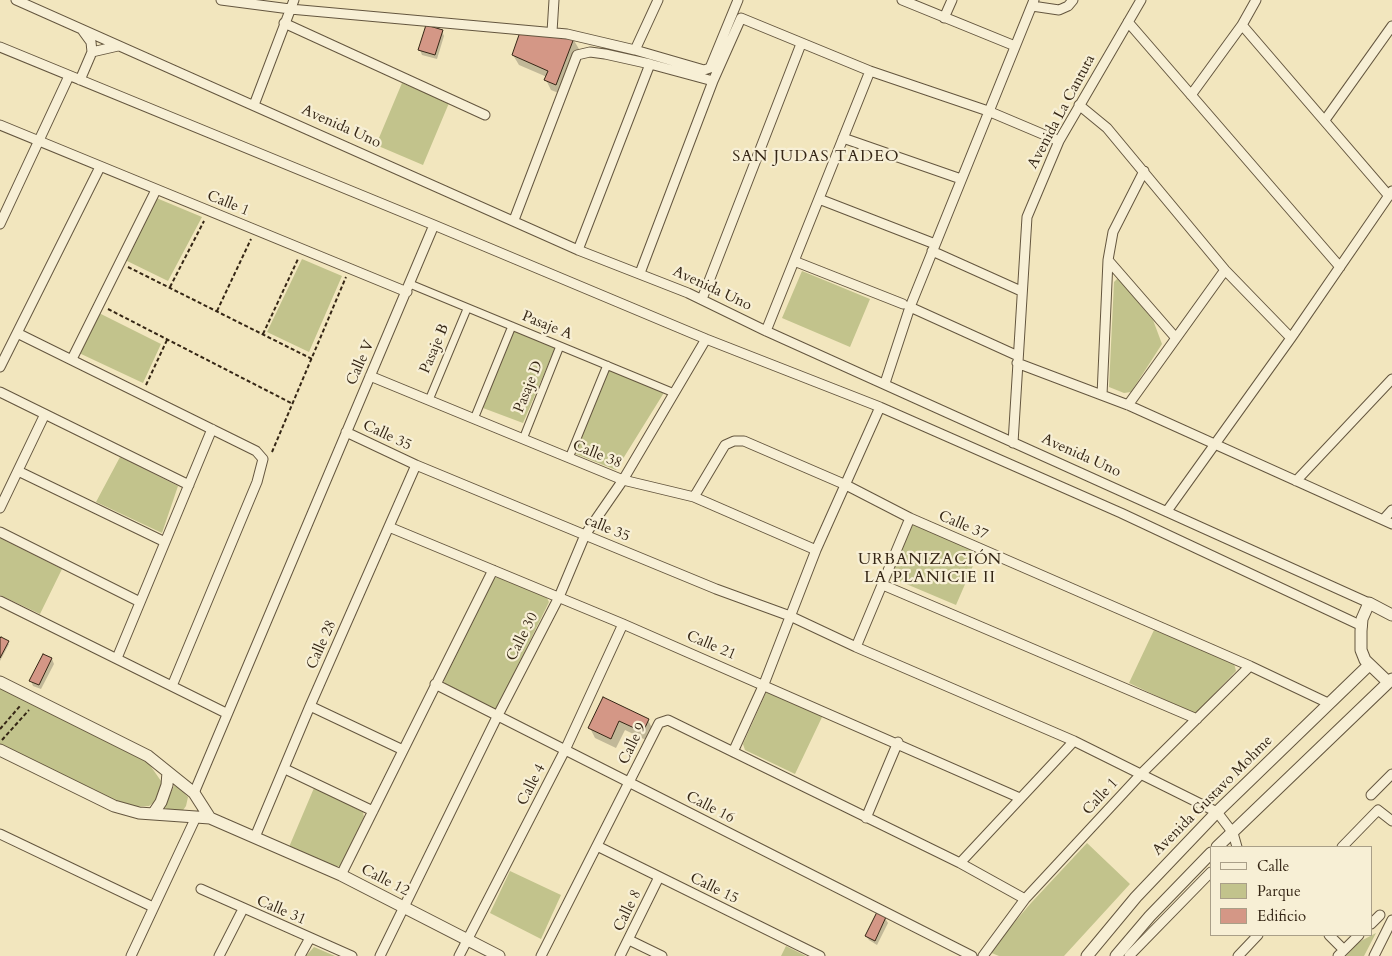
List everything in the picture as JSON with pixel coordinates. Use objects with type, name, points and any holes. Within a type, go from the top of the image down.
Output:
[{"type":"street","name":"Avenida Uno","points":[[16,0],[254,104],[578,250],[702,299],[766,331],[1392,614]]},
{"type":"street","points":[[220,0],[290,9],[552,32],[596,39],[704,70],[710,68],[738,0]]},
{"type":"street","points":[[254,104],[294,0]]},
{"type":"street","points":[[552,32],[554,0]]},
{"type":"street","points":[[635,50],[658,0]]},
{"type":"street","points":[[902,0],[1015,46]]},
{"type":"street","points":[[944,18],[952,0]]},
{"type":"street","points":[[884,383],[907,306],[933,248],[1033,3],[1059,10],[1068,6],[1073,0]]},
{"type":"street","name":"Avenida La Cantuta","points":[[1013,443],[1026,217],[1059,141],[1141,0]]},
{"type":"street","points":[[1191,95],[1242,25],[1256,0]]},
{"type":"street","points":[[640,273],[713,82],[741,18],[870,71],[988,111],[1059,141]]},
{"type":"street","points":[[1128,22],[1340,266]]},
{"type":"street","points":[[284,23],[486,115]]},
{"type":"street","points":[[1167,511],[1291,338],[1390,193],[1242,25]]},
{"type":"street","points":[[1325,120],[1392,26]]},
{"type":"street","points":[[79,28],[87,35],[92,52],[80,80]]},
{"type":"street","points":[[605,54],[608,43]]},
{"type":"street","points":[[702,299],[801,44]]},
{"type":"street","points":[[92,52],[106,47],[121,46]]},
{"type":"street","points":[[0,47],[706,339],[880,407],[1120,514],[1362,626]]},
{"type":"street","points":[[514,220],[574,60],[582,52],[605,54],[650,64],[713,82]]},
{"type":"street","points":[[578,250],[650,64]]},
{"type":"street","points":[[766,331],[870,71]]},
{"type":"street","points":[[0,224],[69,76]]},
{"type":"street","points":[[1079,105],[1107,128],[1225,270],[1291,338]]},
{"type":"street","name":"Calle 1","points":[[0,125],[39,143],[350,269],[409,288]]},
{"type":"street","points":[[843,138],[960,179]]},
{"type":"street","points":[[0,367],[100,167]]},
{"type":"street","points":[[1102,395],[1108,260],[1117,221],[1144,171]]},
{"type":"street","points":[[72,359],[156,190]]},
{"type":"street","points":[[819,199],[933,248],[1021,290]]},
{"type":"street","name":"Calle V","points":[[194,793],[226,713],[409,288],[434,225]]},
{"type":"street","points":[[794,260],[907,306],[1018,360],[1128,405],[1392,524]]},
{"type":"street","points":[[1108,260],[1175,337]]},
{"type":"street","points":[[1128,405],[1175,337],[1225,270]]},
{"type":"street","name":"Pasaje A","points":[[409,288],[512,326],[674,393]]},
{"type":"street","name":"Pasaje B","points":[[429,400],[467,309]]},
{"type":"street","points":[[474,419],[512,326]]},
{"type":"street","points":[[17,333],[256,450],[263,459],[263,465],[172,686]]},
{"type":"street","name":"Calle 30","points":[[380,956],[497,717],[559,597],[585,535],[623,480],[706,339]]},
{"type":"street","name":"Pasaje D","points":[[522,439],[560,346]]},
{"type":"street","points":[[568,458],[607,365]]},
{"type":"street","name":"Calle 38","points":[[370,376],[623,480],[694,497],[816,550]]},
{"type":"street","points":[[1296,481],[1392,379]]},
{"type":"street","points":[[0,392],[189,485]]},
{"type":"street","points":[[733,752],[764,684],[816,550],[880,407]]},
{"type":"street","points":[[0,508],[46,414]]},
{"type":"street","points":[[117,658],[212,429]]},
{"type":"street","name":"Calle 35","points":[[346,432],[416,464]]},
{"type":"street","name":"Calle 37","points":[[694,497],[726,445],[734,441],[744,441],[846,485],[910,518],[1250,666],[1328,703]]},
{"type":"street","name":"Calle 28","points":[[255,837],[416,464]]},
{"type":"street","name":"calle 35","points":[[416,464],[585,535],[790,616],[856,647],[1074,741],[1142,773],[1217,812]]},
{"type":"street","points":[[18,471],[165,542]]},
{"type":"street","points":[[1383,520],[1392,510]]},
{"type":"street","points":[[856,647],[910,518]]},
{"type":"street","name":"Calle 21","points":[[389,527],[764,684],[898,742],[1020,798]]},
{"type":"street","points":[[0,532],[140,602]]},
{"type":"street","points":[[341,875],[493,570]]},
{"type":"street","points":[[882,585],[1197,719]]},
{"type":"street","points":[[0,601],[226,713]]},
{"type":"street","points":[[1218,846],[1390,680],[1369,665],[1362,650],[1362,626],[1369,603]]},
{"type":"street","name":"Calle 4","points":[[458,956],[565,750],[623,624]]},
{"type":"street","name":"Avenida Gustavo Mohme","points":[[1087,956],[1136,897],[1217,812],[1369,665]]},
{"type":"street","name":"Calle 1","points":[[983,956],[1026,899],[1142,773],[1250,666]]},
{"type":"street","points":[[0,682],[148,756],[194,793],[210,818]]},
{"type":"street","name":"Calle 16","points":[[435,684],[972,956]]},
{"type":"street","points":[[310,706],[403,750]]},
{"type":"street","name":"Calle 9","points":[[541,956],[659,723],[668,720],[960,863],[1026,899]]},
{"type":"street","points":[[960,863],[1074,741]]},
{"type":"street","points":[[866,818],[898,742]]},
{"type":"street","name":"Calle 12","points":[[0,750],[114,806],[153,814],[210,818],[341,875],[499,956]]},
{"type":"street","points":[[285,769],[373,811]]},
{"type":"street","points":[[153,814],[161,802],[168,772]]},
{"type":"street","points":[[1371,795],[1392,774]]},
{"type":"street","points":[[1343,846],[1378,810],[1392,821]]},
{"type":"street","points":[[1217,812],[1233,833],[1236,846]]},
{"type":"street","points":[[131,956],[196,817]]},
{"type":"street","points":[[0,834],[153,907]]},
{"type":"street","name":"Calle 15","points":[[597,846],[820,956]]},
{"type":"street","points":[[1116,956],[1150,916],[1210,854]]},
{"type":"street","points":[[1129,956],[1210,873]]},
{"type":"street","name":"Calle 8","points":[[620,956],[659,877]]},
{"type":"street","name":"Calle 31","points":[[201,889],[352,956]]},
{"type":"street","points":[[220,956],[243,909]]},
{"type":"street","points":[[1372,923],[1380,915]]},
{"type":"street","points":[[1374,956],[1392,920]]},
{"type":"street","points":[[1238,956],[1257,936]]},
{"type":"street","points":[[1330,936],[1341,953],[1359,936]]},
{"type":"street","points":[[300,956],[310,938]]},
{"type":"street","points":[[629,940],[662,956]]},
{"type":"path","points":[[170,288],[209,211]]},
{"type":"path","points":[[216,311],[256,230]]},
{"type":"path","points":[[263,334],[303,249]]},
{"type":"path","points":[[120,262],[312,359]]},
{"type":"path","points":[[263,465],[274,449],[350,269]]},
{"type":"path","points":[[99,304],[293,404]]},
{"type":"path","points":[[141,394],[168,339]]},
{"type":"path","points":[[0,729],[33,699]]},
{"type":"path","points":[[0,742],[33,699]]},
{"type":"green space","points":[[402,83],[449,103],[423,165],[376,145]]},
{"type":"green space","points":[[154,197],[202,217],[168,281],[123,259]]},
{"type":"green space","points":[[302,259],[342,276],[309,352],[267,332]]},
{"type":"green space","points":[[802,271],[870,299],[850,347],[782,318]]},
{"type":"green space","points":[[1118,278],[1153,320],[1162,344],[1131,392],[1124,393],[1109,387],[1114,282]]},
{"type":"green space","points":[[99,313],[161,344],[143,383],[79,353]]},
{"type":"green space","points":[[513,331],[556,346],[523,423],[483,408]]},
{"type":"green space","points":[[609,370],[665,391],[616,470],[573,453]]},
{"type":"green space","points":[[120,457],[178,486],[162,533],[96,502]]},
{"type":"green space","points":[[914,523],[979,552],[956,605],[892,578],[890,572],[910,525]]},
{"type":"green space","points":[[0,538],[62,569],[40,614],[0,595]]},
{"type":"green space","points":[[499,577],[547,598],[549,602],[497,708],[492,709],[445,685],[443,677],[493,578]]},
{"type":"green space","points":[[1154,630],[1234,663],[1236,671],[1196,713],[1129,683]]},
{"type":"green space","points":[[0,687],[145,758],[161,781],[162,790],[157,800],[149,806],[130,807],[116,804],[0,746]]},
{"type":"green space","points":[[769,692],[823,715],[795,774],[745,750],[743,744],[766,693]]},
{"type":"green space","points":[[175,784],[188,797],[186,806],[181,813],[163,809]]},
{"type":"green space","points":[[314,788],[363,812],[364,817],[340,866],[333,867],[289,847]]},
{"type":"green space","points":[[1087,843],[1130,884],[1064,956],[999,956],[989,952],[1031,903]]},
{"type":"green space","points":[[510,871],[561,895],[541,939],[490,913]]},
{"type":"green space","points":[[1376,933],[1364,956],[1346,956],[1359,942]]},
{"type":"green space","points":[[786,946],[806,956],[781,956]]},
{"type":"green space","points":[[314,947],[335,956],[306,956]]},
{"type":"building","points":[[426,25],[443,30],[435,55],[418,50]]},
{"type":"building","points":[[520,32],[574,38],[556,85],[544,80],[548,71],[512,55]]},
{"type":"building","points":[[0,638],[9,641],[0,658]]},
{"type":"building","points":[[43,654],[52,658],[39,685],[29,681]]},
{"type":"building","points":[[603,697],[649,719],[643,732],[619,721],[611,739],[588,728]]},
{"type":"building","points":[[877,912],[886,917],[875,941],[865,936]]},
{"type":"district","name":"SAN JUDAS TADEO","points":[[816,157]]},
{"type":"district","name":"URBANIZACIÓN LA PLANICIE II","points":[[930,569]]}]
